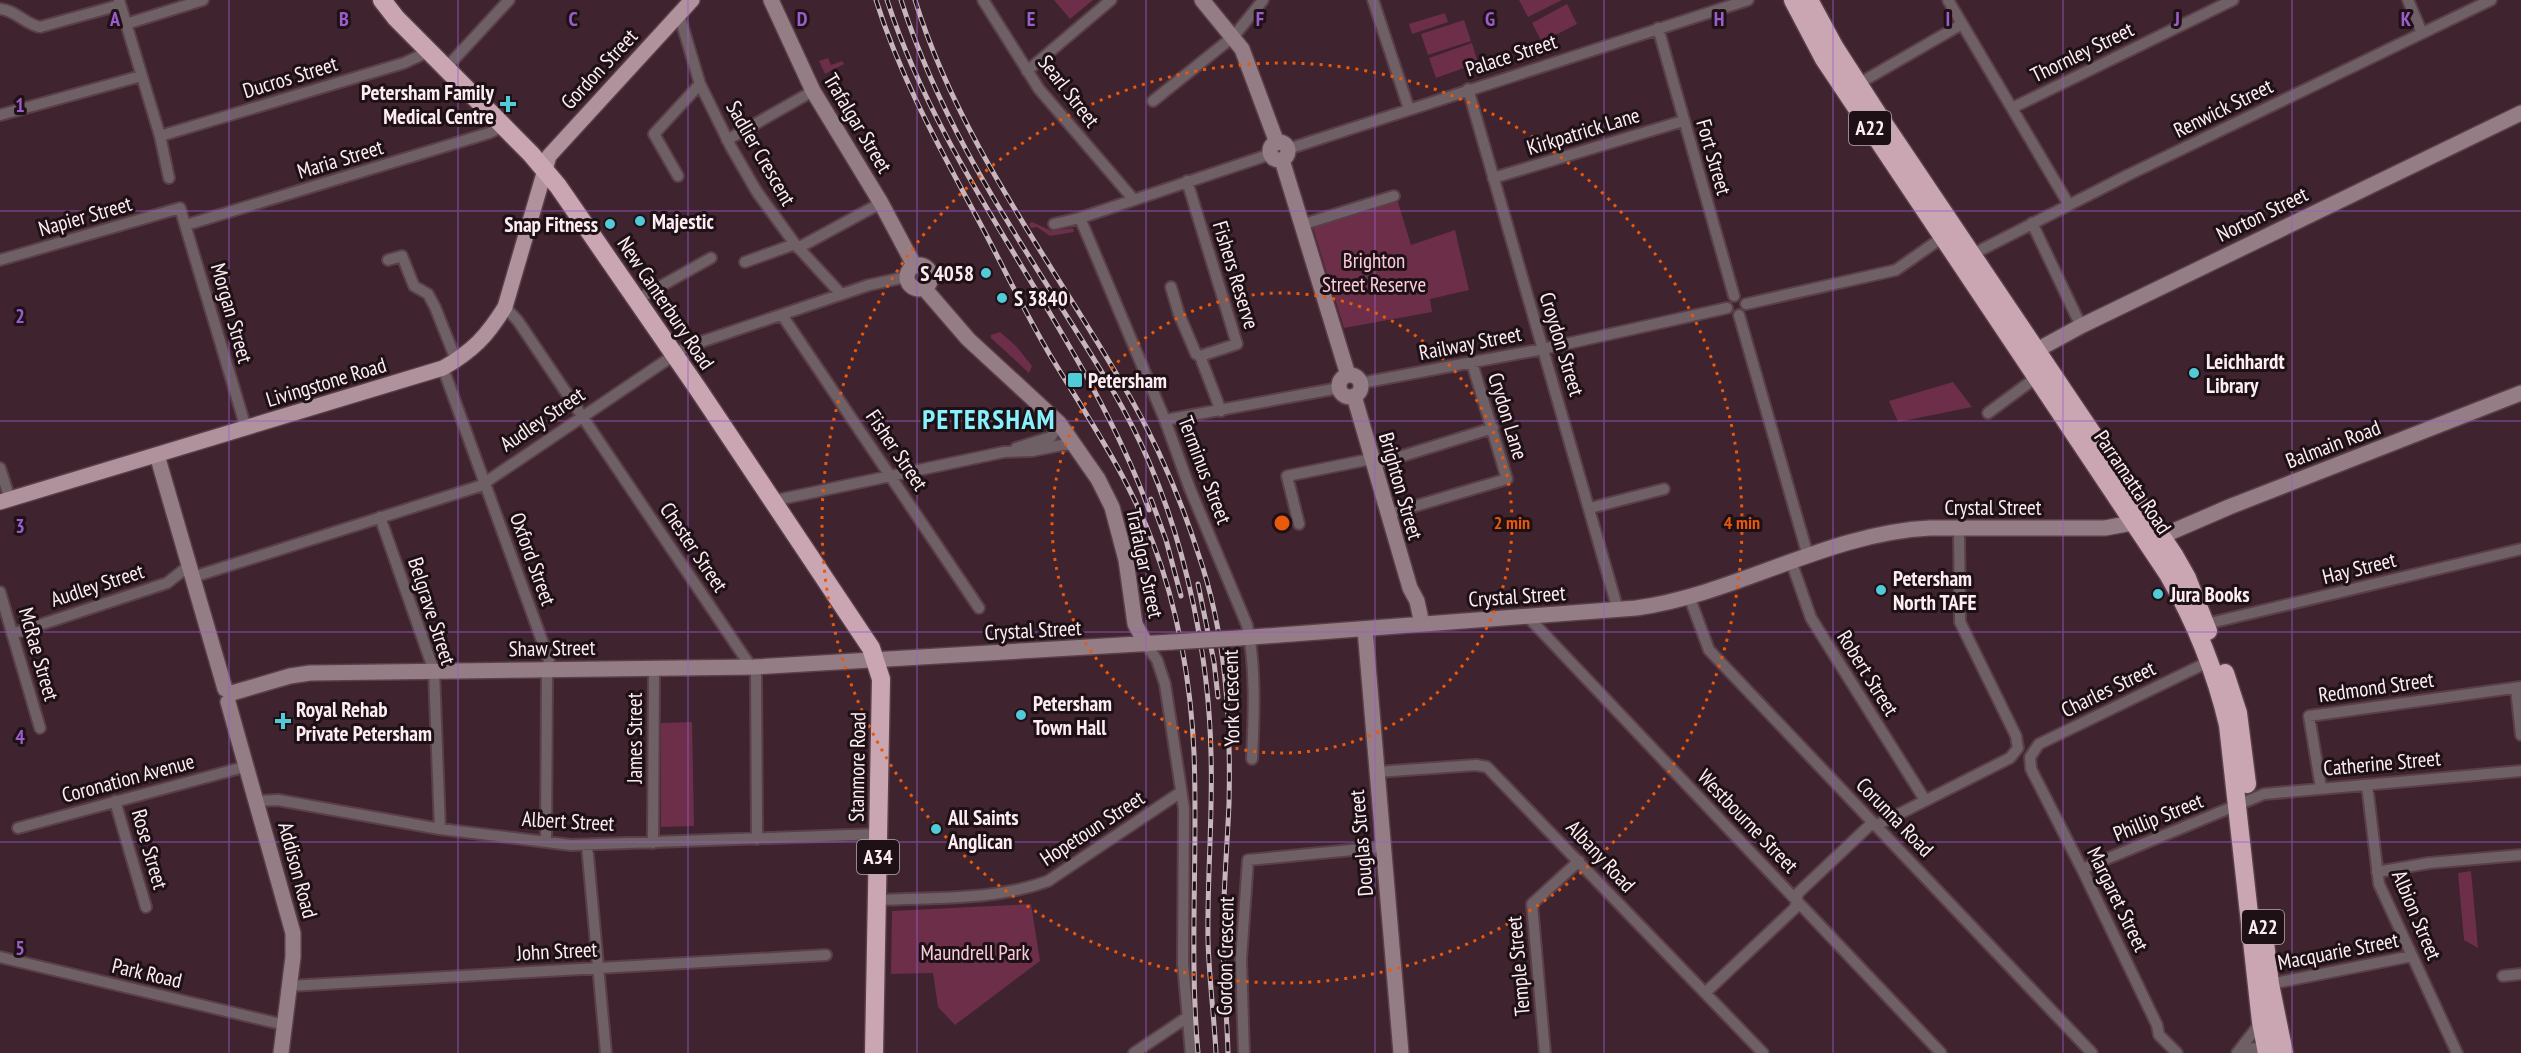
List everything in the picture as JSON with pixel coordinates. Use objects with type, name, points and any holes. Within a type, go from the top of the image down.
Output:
[{"type":"highway","name":"New Canterbury Road","points":[[382,0],[389,10],[504,126],[544,170],[674,354],[870,645],[876,661]]},
{"type":"highway","name":"Parramatta Road","points":[[1793,0],[1824,59],[1943,237],[2030,354],[2142,521],[2177,589],[2208,662],[2228,725],[2270,984],[2284,1053]]},
{"type":"highway","name":"Parramatta Road","points":[[1809,0],[1858,84],[1973,254],[2030,354]]},
{"type":"highway","name":"Parramatta Road","points":[[2142,521],[2162,536],[2187,578],[2238,713],[2242,802],[2261,1022],[2267,1053]]},
{"type":"highway","name":"Stanmore Road","points":[[874,1053],[881,679],[876,661]]},
{"type":"main road","name":"Gordon Street","points":[[544,170],[553,150],[692,0]]},
{"type":"main road","name":"Trafalgar Street","points":[[771,0],[813,91],[881,203],[910,271]]},
{"type":"main road","points":[[778,0],[780,20]]},
{"type":"main road","name":"Brighton Street","points":[[1202,0],[1234,36],[1242,49],[1279,151],[1410,588],[1418,601],[1422,624]]},
{"type":"main road","name":"Norton Street","points":[[2030,354],[2081,326],[2521,112]]},
{"type":"main road","name":"Livingstone Road","points":[[5,501],[450,364],[476,346],[492,328],[505,307],[544,170]]},
{"type":"main road","points":[[925,267],[930,272],[931,280],[924,288],[913,288],[908,284],[910,271],[925,267]]},
{"type":"main road","name":"Trafalgar Street","points":[[924,288],[968,339],[1059,423],[1105,490],[1112,507],[1126,560],[1135,624],[1146,644]]},
{"type":"main road","name":"Balmain Road","points":[[2162,536],[2229,507],[2521,393]]},
{"type":"main road","name":"Addison Road","points":[[157,455],[228,695],[293,933],[281,1053]]},
{"type":"main road","name":"Crystal Street","points":[[876,661],[1618,610],[1655,605],[1689,596],[1854,540],[1923,527],[1959,529],[2104,528],[2142,521]]},
{"type":"main road","name":"Brighton Street","points":[[1402,626],[1410,606],[1410,588]]},
{"type":"main road","name":"Douglas Street","points":[[1365,629],[1401,1053]]},
{"type":"main road","name":"Shaw Street","points":[[228,695],[300,673],[754,667],[876,661]]},
{"type":"street","points":[[126,24],[203,0]]},
{"type":"street","points":[[446,68],[509,0]]},
{"type":"street","name":"Searl Street","points":[[983,0],[1039,89],[1134,200]]},
{"type":"street","points":[[1027,71],[1111,0]]},
{"type":"street","points":[[1153,101],[1234,36],[1263,0]]},
{"type":"street","points":[[1373,0],[1409,109]]},
{"type":"street","name":"Palace Street","points":[[1054,224],[1080,218],[1468,89],[1748,0]]},
{"type":"street","points":[[1947,0],[2069,205]]},
{"type":"street","name":"Thornley Street","points":[[2012,108],[2233,0]]},
{"type":"street","points":[[2408,0],[2422,33]]},
{"type":"street","name":"Renwick Street","points":[[1973,254],[2491,0]]},
{"type":"street","points":[[0,9],[10,11],[40,27],[119,2],[160,136],[169,178]]},
{"type":"street","name":"Sadlier Crescent","points":[[679,14],[700,84],[727,140],[757,192],[796,246],[841,294]]},
{"type":"street","points":[[1858,84],[1962,24]]},
{"type":"street","name":"Fort Street","points":[[1658,28],[1734,296]]},
{"type":"street","name":"Ducros Street","points":[[160,136],[404,63],[430,51]]},
{"type":"street","points":[[0,116],[141,76]]},
{"type":"street","points":[[678,176],[654,134],[700,84]]},
{"type":"street","name":"Croydon Street","points":[[1468,89],[1618,610]]},
{"type":"street","points":[[727,140],[813,91]]},
{"type":"street","name":"Kirkpatrick Lane","points":[[1493,178],[1683,121]]},
{"type":"street","name":"Maria Street","points":[[186,225],[480,136],[504,126]]},
{"type":"street","name":"Fishers Reserve","points":[[1188,181],[1237,344],[1200,356]]},
{"type":"street","points":[[1301,225],[1394,196]]},
{"type":"street","points":[[745,261],[796,246],[881,203]]},
{"type":"street","name":"Morgan Street","points":[[180,208],[246,428]]},
{"type":"street","name":"Napier Street","points":[[0,260],[180,208]]},
{"type":"street","name":"Terminus Street","points":[[1080,218],[1241,609],[1244,637]]},
{"type":"street","points":[[2032,224],[2081,326]]},
{"type":"street","points":[[1746,304],[1891,272],[1943,237]]},
{"type":"street","name":"Oxford Street","points":[[388,260],[402,256],[414,286],[428,294],[435,307],[485,482],[549,660],[546,842]]},
{"type":"street","points":[[636,300],[711,258]]},
{"type":"street","name":"Audley Street","points":[[12,634],[167,583],[191,571],[467,490],[485,482],[686,347],[910,271]]},
{"type":"street","points":[[1171,287],[1179,314],[1196,354],[1200,356],[1221,411]]},
{"type":"street","points":[[1734,296],[1743,299],[1746,304],[1744,312],[1739,315],[1733,315],[1726,308],[1729,299],[1734,296]]},
{"type":"street","name":"Chester Street","points":[[505,307],[518,321],[745,658],[754,667]]},
{"type":"street","name":"Railway Street","points":[[1165,420],[1543,349],[1726,308]]},
{"type":"street","name":"Fisher Street","points":[[782,315],[979,608]]},
{"type":"street","points":[[1739,315],[1808,556]]},
{"type":"street","name":"Crydon Lane","points":[[1388,514],[1507,479],[1472,363]]},
{"type":"street","points":[[1988,413],[2030,382]]},
{"type":"street","points":[[772,501],[1005,452],[1051,438],[1059,423]]},
{"type":"street","points":[[1299,524],[1287,476],[1372,462],[1493,428]]},
{"type":"street","points":[[1005,452],[1032,452],[1062,445],[1076,445]]},
{"type":"street","points":[[0,468],[5,501]]},
{"type":"street","points":[[1590,508],[1664,489]]},
{"type":"street","name":"Belgrave Street","points":[[380,517],[434,671],[440,829]]},
{"type":"street","points":[[1705,993],[1795,908],[1798,893],[1869,826],[2010,758],[2018,748],[2016,735],[1960,622],[1959,529]]},
{"type":"street","name":"Hay Street","points":[[2206,624],[2521,549]]},
{"type":"street","name":"Robert Street","points":[[1791,561],[1811,618],[1925,800]]},
{"type":"street","name":"McRae Street","points":[[0,592],[40,728]]},
{"type":"street","name":"Corunna Road","points":[[1689,596],[1709,650],[2092,1053]]},
{"type":"street","name":"Westbourne Street","points":[[1527,616],[1941,1053]]},
{"type":"street","name":"York Crescent","points":[[1244,637],[1253,706],[1252,759]]},
{"type":"street","name":"Trafalgar Street","points":[[1146,644],[1157,660],[1163,678],[1185,821],[1182,925],[1186,1018],[1191,1053]]},
{"type":"street","name":"Charles Street","points":[[2030,757],[2039,744],[2208,662]]},
{"type":"street","points":[[754,667],[756,673],[757,839]]},
{"type":"street","name":"James Street","points":[[653,843],[654,668]]},
{"type":"street","points":[[2518,688],[2521,735]]},
{"type":"street","name":"Redmond Street","points":[[2321,788],[2309,716],[2518,688]]},
{"type":"street","name":"Margaret Street","points":[[2030,757],[2031,769],[2082,869],[2157,1025],[2159,1035],[2177,1053]]},
{"type":"street","name":"Albany Road","points":[[1377,772],[1476,765],[1487,767],[1761,1053]]},
{"type":"street","name":"Coronation Avenue","points":[[18,828],[248,766]]},
{"type":"street","name":"Catherine Street","points":[[2242,802],[2264,794],[2521,771]]},
{"type":"street","name":"Albion Street","points":[[2367,785],[2379,884],[2457,1053]]},
{"type":"street","name":"Hopetoun Street","points":[[878,900],[986,895],[1034,886],[1048,881],[1181,792]]},
{"type":"street","name":"Albert Street","points":[[258,801],[278,800],[440,829],[587,845],[879,834]]},
{"type":"street","name":"Rose Street","points":[[116,801],[146,907]]},
{"type":"street","name":"Phillip Street","points":[[2082,869],[2242,802]]},
{"type":"street","points":[[587,845],[606,1053]]},
{"type":"street","name":"Gordon Crescent","points":[[1244,1053],[1240,959],[1248,861],[1383,847]]},
{"type":"street","points":[[2377,873],[2429,863],[2521,855]]},
{"type":"street","name":"Temple Street","points":[[1545,1053],[1532,904],[1579,861]]},
{"type":"street","name":"John Street","points":[[289,986],[826,955]]},
{"type":"street","name":"Park Road","points":[[0,957],[285,1025]]},
{"type":"street","name":"Macquarie Street","points":[[2270,984],[2412,957]]},
{"type":"street","points":[[2503,976],[2521,974]]},
{"type":"street","points":[[1134,1053],[1186,1018]]},
{"type":"street","points":[[2237,1053],[2261,1022]]},
{"type":"street","points":[[2237,1053],[2254,1048],[2267,1053]]},
{"type":"green space","points":[[1054,0],[1093,0],[1070,19]]},
{"type":"green space","points":[[1519,0],[1562,0],[1528,17]]},
{"type":"green space","points":[[1567,4],[1577,24],[1542,42],[1532,23]]},
{"type":"green space","points":[[1445,13],[1448,22],[1412,34],[1409,24]]},
{"type":"green space","points":[[1464,20],[1471,41],[1428,55],[1421,34]]},
{"type":"green space","points":[[1472,43],[1478,63],[1436,78],[1429,58]]},
{"type":"green space","points":[[828,58],[831,65],[842,61],[844,64],[825,74],[819,61]]},
{"type":"green space","name":"Brighton Street Reserve","points":[[1397,199],[1411,245],[1455,230],[1469,290],[1430,299],[1432,312],[1344,328],[1312,225]]},
{"type":"green space","points":[[1032,222],[1052,231],[1073,228],[1074,232],[1050,236],[1037,227],[1031,228],[1029,224]]},
{"type":"green space","points":[[1000,332],[1016,346],[1032,366],[1029,373],[991,338],[991,335]]},
{"type":"green space","points":[[1953,382],[1972,407],[1898,422],[1889,401]]},
{"type":"green space","points":[[692,722],[694,826],[661,827],[661,723]]},
{"type":"green space","points":[[2471,871],[2478,948],[2464,940],[2458,873]]},
{"type":"green space","name":"Maundrell Park","points":[[1031,904],[1040,961],[955,1025],[938,1007],[933,973],[891,974],[892,911]]},
{"type":"railway","points":[[876,0],[897,59],[923,115],[1032,323],[1132,494],[1153,543],[1170,594],[1182,646],[1190,700],[1194,753],[1194,978],[1198,1053]]},
{"type":"railway","points":[[887,0],[913,67],[944,132],[1089,380],[1121,444],[1149,510]]},
{"type":"railway","points":[[901,0],[931,78],[968,153],[1117,398],[1139,440],[1174,531],[1194,605],[1206,680],[1211,777],[1208,940],[1216,1053]]},
{"type":"railway","points":[[915,0],[934,53],[983,155],[1130,397],[1150,435],[1184,513],[1207,583],[1221,645],[1229,741],[1229,804],[1223,940],[1228,1053]]},
{"type":"railway","points":[[1151,499],[1166,540],[1181,596]]},
{"type":"railway","points":[[1198,584],[1214,662],[1218,697]]},
{"type":"place","name":"Petersham Family Medical Centre","points":[[508,104]]},
{"type":"place","name":"Majestic","points":[[640,221]]},
{"type":"place","name":"Snap Fitness","points":[[610,224]]},
{"type":"place","name":"S 4058","points":[[986,273]]},
{"type":"place","name":"S 3840","points":[[1002,298]]},
{"type":"place","name":"Leichhardt Library","points":[[2194,373]]},
{"type":"place","name":"Petersham","points":[[1075,380]]},
{"type":"place","name":"Petersham North TAFE","points":[[1881,590]]},
{"type":"place","name":"Jura Books","points":[[2158,594]]},
{"type":"place","name":"Petersham Town Hall","points":[[1021,715]]},
{"type":"place","name":"Royal Rehab Private Petersham","points":[[283,721]]},
{"type":"place","name":"All Saints Anglican","points":[[936,829]]},
{"type":"district","name":"PETERSHAM","points":[[989,419]]}]
